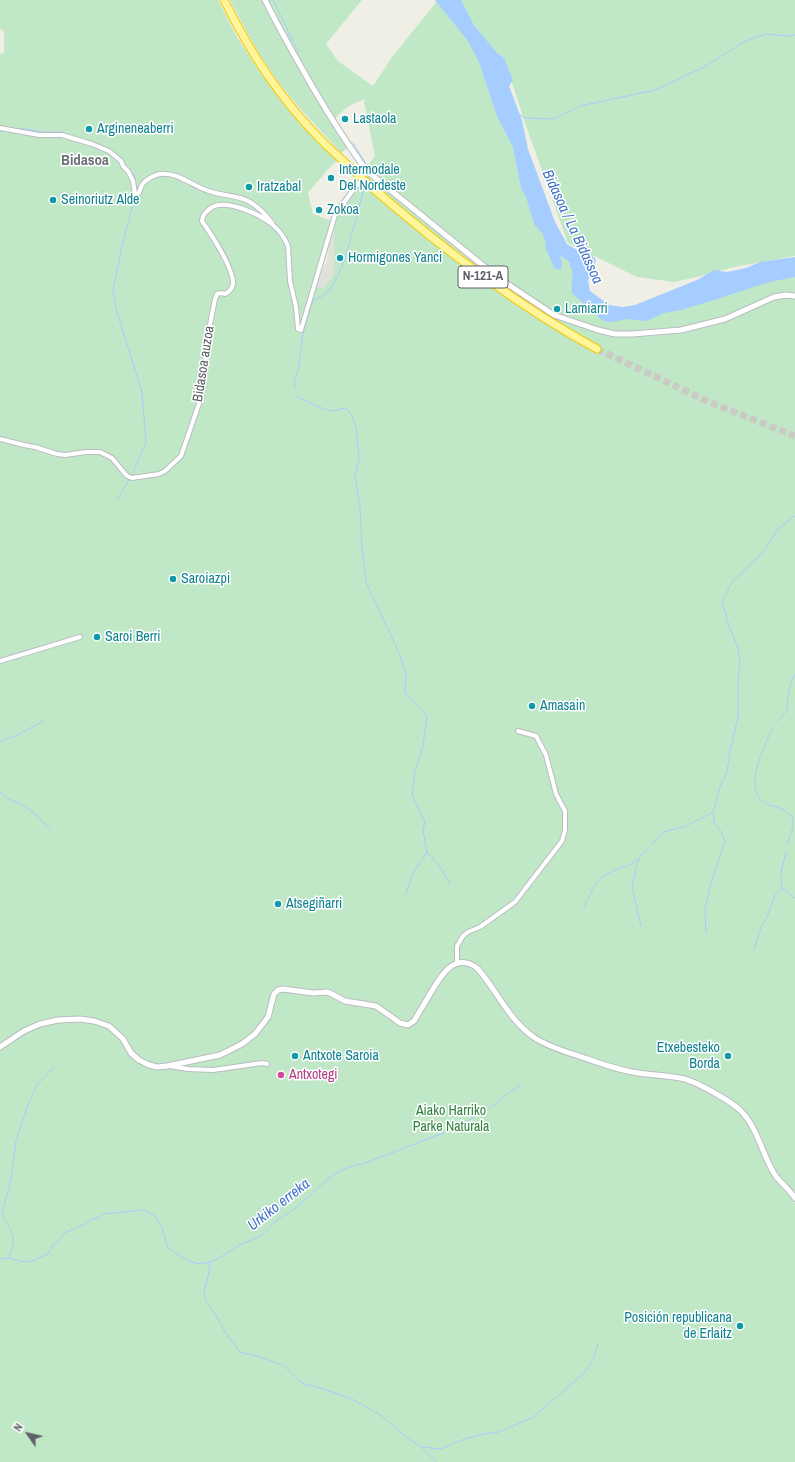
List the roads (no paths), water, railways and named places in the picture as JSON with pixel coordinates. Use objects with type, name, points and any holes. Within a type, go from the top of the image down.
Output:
[{"type":"highway","name":"N-121-A","points":[[224,0],[248,46],[267,76],[297,114],[368,184],[433,239],[500,289],[546,320],[597,349]]},
{"type":"street","points":[[264,0],[325,108],[355,156],[367,171],[497,277],[554,315],[598,330],[615,334],[632,334],[681,330],[725,319],[774,297],[786,295],[795,296]]},
{"type":"street","name":"Bidasoa auzoa","points":[[0,128],[39,135],[62,135],[109,151],[122,161],[123,166],[128,171],[133,181],[136,196],[139,194],[143,183],[150,178],[159,174],[169,174],[188,181],[204,190],[242,198],[250,202],[271,221],[288,246],[290,281],[296,307],[297,326],[298,329],[301,330],[335,215],[367,171]]},
{"type":"street","name":"Bidasoa auzoa","points":[[0,440],[65,455],[100,452],[112,458],[128,476],[132,478],[159,474],[165,471],[181,456],[202,395],[208,335],[215,299],[217,294],[225,294],[230,292],[233,284],[228,264],[202,221],[202,216],[212,207],[231,205],[255,214],[274,226]]},
{"type":"street","points":[[0,661],[80,637]]},
{"type":"street","points":[[456,964],[458,941],[468,932],[480,927],[515,902],[551,858],[562,841],[565,830],[565,811],[556,794],[546,755],[536,736],[518,731]]},
{"type":"street","points":[[0,1047],[24,1031],[40,1024],[58,1020],[80,1019],[94,1021],[109,1026],[123,1039],[130,1053],[149,1065],[157,1067],[167,1066],[220,1055],[242,1044],[255,1034],[268,1017],[274,994],[283,988],[313,992],[328,992],[345,1001],[376,1006],[400,1023],[408,1025],[414,1021],[444,972],[456,964],[464,963],[477,968],[518,1024],[545,1044],[606,1065],[632,1072],[681,1078],[694,1082],[726,1100],[741,1111],[752,1127],[766,1160],[776,1176],[791,1190],[795,1198]]},
{"type":"street","points":[[167,1066],[213,1070],[262,1063],[267,1064]]},
{"type":"water","points":[[435,0],[461,0],[474,25],[497,53],[504,58],[513,80],[509,86],[522,120],[528,149],[555,222],[567,244],[582,253],[590,253],[596,260],[588,281],[590,291],[609,305],[623,307],[635,305],[697,280],[714,270],[727,272],[746,268],[760,262],[795,257],[795,277],[769,282],[681,310],[664,313],[646,321],[628,319],[612,322],[603,321],[572,293],[572,267],[570,263],[560,256],[562,263],[561,270],[555,269],[545,248],[546,242],[542,233],[534,224],[526,197],[521,188],[513,147],[497,116],[479,62],[468,41]]},
{"type":"waterway","points":[[273,0],[298,51]]},
{"type":"waterway","points":[[519,114],[525,118],[554,119],[580,106],[655,90],[702,68],[746,41],[766,34],[787,36],[795,35]]},
{"type":"waterway","points":[[15,129],[21,128],[41,132],[59,132],[78,138]]},
{"type":"waterway","points":[[0,131],[7,131]]},
{"type":"waterway","points":[[87,140],[103,146]]},
{"type":"waterway","points":[[353,143],[365,162]]},
{"type":"waterway","points":[[124,163],[128,168]]},
{"type":"waterway","points":[[130,171],[135,176],[135,184]]},
{"type":"waterway","points":[[295,389],[294,384],[299,366],[303,334],[311,305],[315,299],[321,297],[331,289],[344,262],[364,186]]},
{"type":"waterway","points":[[132,475],[146,442],[142,392],[116,309],[113,290],[122,246],[135,197]]},
{"type":"waterway","name":"Bidasoa / La Bidassoa","points":[[573,265],[585,289]]},
{"type":"waterway","points":[[296,396],[329,411],[346,408],[352,416],[356,427],[359,459],[355,475],[360,508],[362,548],[366,582],[400,655],[406,673],[405,693],[427,716],[423,746],[415,771],[412,795],[425,822],[423,830],[427,852],[412,875],[406,894]]},
{"type":"waterway","points":[[117,500],[129,480]]},
{"type":"waterway","points":[[706,933],[705,910],[709,890],[725,841],[722,833],[714,823],[713,813],[720,787],[727,772],[738,717],[738,678],[740,664],[738,648],[730,629],[722,602],[732,582],[764,551],[778,529],[795,516]]},
{"type":"waterway","points":[[776,722],[787,711],[789,692],[795,674]]},
{"type":"waterway","points":[[0,742],[44,721]]},
{"type":"waterway","points":[[773,728],[758,763],[755,783],[756,792],[763,802],[782,809],[792,816],[793,828],[788,844]]},
{"type":"waterway","points":[[0,791],[8,798],[21,804],[29,810],[50,830]]},
{"type":"waterway","points":[[652,844],[663,832],[686,826],[712,813]]},
{"type":"waterway","points":[[641,926],[632,885],[639,858],[649,848]]},
{"type":"waterway","points":[[427,852],[439,865],[450,884]]},
{"type":"waterway","points":[[786,852],[781,873],[782,888],[795,898]]},
{"type":"waterway","points":[[584,908],[595,885],[603,877],[608,873],[624,867],[638,859]]},
{"type":"waterway","points":[[754,949],[761,927],[767,917],[775,895],[782,888]]},
{"type":"waterway","points":[[8,1258],[13,1240],[11,1231],[2,1214],[11,1179],[16,1141],[28,1105],[37,1085],[54,1067]]},
{"type":"waterway","name":"Urkiko erreka","points":[[0,1259],[8,1258],[26,1262],[35,1260],[48,1254],[52,1246],[64,1233],[85,1224],[90,1220],[98,1218],[103,1214],[144,1210],[155,1216],[162,1227],[168,1248],[185,1259],[195,1263],[207,1263],[213,1261],[240,1245],[262,1235],[274,1223],[298,1206],[335,1174],[352,1166],[363,1164],[456,1128],[494,1105],[508,1093],[521,1085]]},
{"type":"waterway","points":[[210,1262],[204,1292],[206,1302],[240,1352],[283,1365],[302,1383],[352,1399],[382,1416],[405,1436],[421,1447],[436,1462]]},
{"type":"waterway","points":[[422,1447],[441,1449],[462,1440],[483,1434],[499,1432],[532,1418],[584,1373],[593,1360],[598,1344]]},
{"type":"tunnel","points":[[597,349],[709,402],[795,436]]},
{"type":"place","name":"Lastaola","points":[[345,119]]},
{"type":"place","name":"Argineneaberri","points":[[89,129]]},
{"type":"place","name":"Intermodale Del Nordeste","points":[[331,178]]},
{"type":"place","name":"Iratzabal","points":[[249,187]]},
{"type":"place","name":"Seinoriutz Alde","points":[[53,200]]},
{"type":"place","name":"Zokoa","points":[[319,210]]},
{"type":"place","name":"Hormigones Yanci","points":[[340,258]]},
{"type":"place","name":"Lamiarri","points":[[557,309]]},
{"type":"place","name":"Saroiazpi","points":[[173,579]]},
{"type":"place","name":"Saroi Berri","points":[[97,637]]},
{"type":"place","name":"Amasain","points":[[532,706]]},
{"type":"place","name":"Atsegiñarri","points":[[278,904]]},
{"type":"place","name":"Antxote Saroia","points":[[295,1056]]},
{"type":"place","name":"Etxebesteko Borda","points":[[728,1056]]},
{"type":"place","name":"Antxotegi","points":[[281,1075]]},
{"type":"place","name":"Posición republicana de Erlaitz","points":[[740,1326]]},
{"type":"district","name":"Bidasoa","points":[[85,161]]},
{"type":"park label","name":"Aiako Harriko Parke Naturala","points":[[451,1120]]}]
